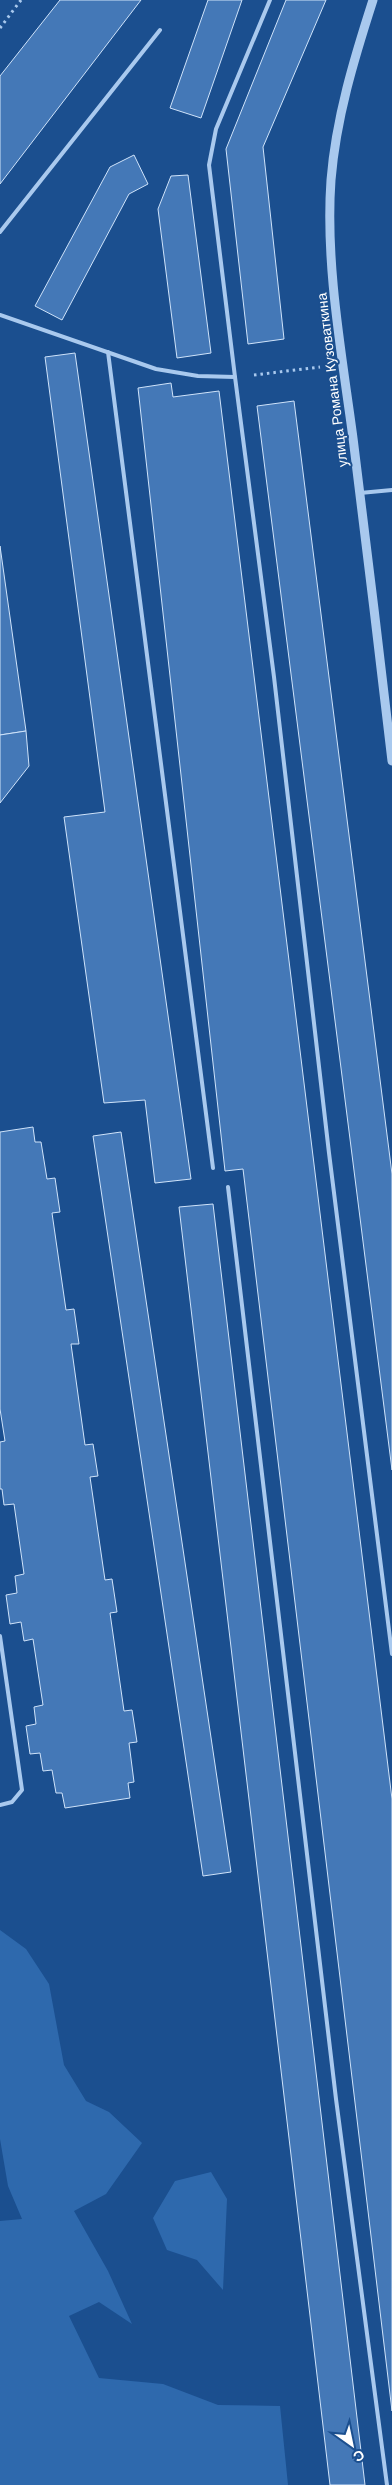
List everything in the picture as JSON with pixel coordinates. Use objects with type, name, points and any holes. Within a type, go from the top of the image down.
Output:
[{"type":"street","name":"улица Романа Кузоваткина","points":[[373,0],[356,53],[342,110],[331,182],[334,276],[343,364],[392,761]]},
{"type":"lane","points":[[270,0],[216,129],[209,165],[274,677],[329,1153],[392,1654]]},
{"type":"lane","points":[[0,232],[160,30]]},
{"type":"lane","points":[[0,315],[156,369],[198,376],[235,377]]},
{"type":"lane","points":[[108,352],[213,1168]]},
{"type":"lane","points":[[360,493],[392,490]]},
{"type":"lane","points":[[228,1187],[335,2089],[387,2485]]},
{"type":"lane","points":[[0,1636],[22,1790],[12,1802],[0,1805]]},
{"type":"path","points":[[0,28],[21,0]]},
{"type":"path","points":[[235,377],[343,364]]},
{"type":"shaded area","points":[[0,1930],[26,1949],[49,1984],[64,2065],[86,2101],[109,2112],[142,2143],[106,2194],[74,2211],[108,2271],[132,2324],[99,2302],[69,2316],[99,2378],[163,2384],[218,2405],[280,2406],[288,2485],[0,2485],[0,2221],[22,2219],[8,2186],[0,2139]]},
{"type":"shaded area","points":[[211,2172],[227,2199],[223,2290],[197,2260],[167,2250],[153,2218],[175,2181]]},
{"type":"building","points":[[60,0],[141,0],[0,184],[0,76]]},
{"type":"building","points":[[208,0],[242,0],[201,118],[170,108]]},
{"type":"building","points":[[286,0],[326,0],[263,147],[284,339],[248,344],[226,149]]},
{"type":"building","points":[[134,155],[148,184],[129,194],[62,320],[35,306],[110,167]]},
{"type":"building","points":[[188,175],[211,353],[177,358],[158,209],[171,176]]},
{"type":"building","points":[[75,353],[191,1179],[155,1183],[145,1100],[104,1103],[64,817],[105,812],[45,357]]},
{"type":"building","points":[[171,383],[173,397],[219,391],[392,1799],[392,2411],[243,1169],[225,1171],[138,388]]},
{"type":"building","points":[[294,401],[392,1174],[392,1470],[257,406]]},
{"type":"building","points":[[0,546],[26,731],[0,735]]},
{"type":"building","points":[[26,731],[29,766],[0,803],[0,735]]},
{"type":"building","points":[[33,1127],[35,1142],[41,1142],[47,1179],[55,1178],[60,1212],[52,1213],[66,1310],[74,1309],[79,1344],[71,1344],[85,1445],[93,1444],[98,1476],[90,1477],[105,1580],[112,1579],[117,1612],[110,1613],[124,1711],[132,1710],[137,1742],[129,1743],[134,1782],[128,1783],[130,1798],[65,1808],[62,1793],[56,1793],[52,1770],[43,1771],[40,1753],[30,1754],[26,1726],[36,1724],[34,1707],[43,1705],[33,1639],[24,1641],[21,1622],[10,1624],[6,1595],[17,1593],[15,1576],[24,1574],[14,1504],[4,1505],[2,1489],[0,1489],[0,1442],[5,1441],[0,1409],[0,1132]]},
{"type":"building","points":[[121,1132],[231,1872],[203,1876],[93,1136]]},
{"type":"building","points":[[213,1204],[365,2485],[330,2485],[179,1207]]}]
